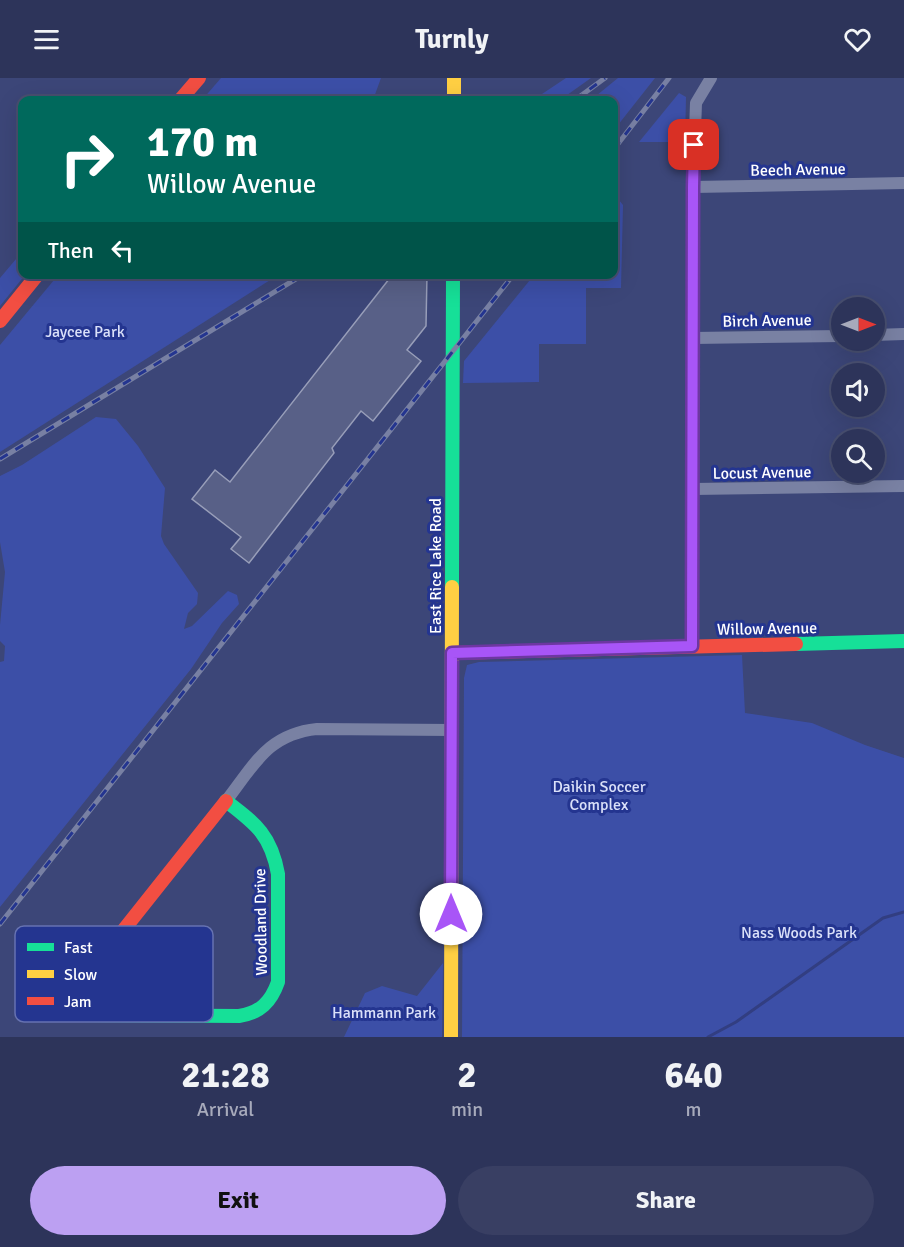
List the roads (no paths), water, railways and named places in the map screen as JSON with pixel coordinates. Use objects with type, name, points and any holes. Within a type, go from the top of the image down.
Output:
[{"type":"street","points":[[183,96],[199,78]]},
{"type":"street","points":[[454,78],[454,96]]},
{"type":"street","points":[[692,646],[693,187],[696,103],[711,78]]},
{"type":"street","name":"Beech Avenue","points":[[693,187],[904,183]]},
{"type":"street","points":[[0,321],[34,279]]},
{"type":"street","name":"East Rice Lake Road","points":[[451,1037],[453,279]]},
{"type":"street","points":[[885,335],[904,334]]},
{"type":"street","name":"Birch Avenue","points":[[693,338],[831,336]]},
{"type":"street","name":"Locust Avenue","points":[[693,489],[904,486]]},
{"type":"street","name":"Willow Avenue","points":[[452,653],[904,641]]},
{"type":"street","name":"Woodland Drive","points":[[127,926],[269,747],[290,734],[317,729],[452,730]]},
{"type":"street","name":"Woodland Drive","points":[[213,1015],[246,1015],[255,1012],[271,1000],[278,982],[276,860],[267,837],[226,801]]},
{"type":"waterway","points":[[708,1037],[736,1022],[883,918],[904,912]]},
{"type":"railway","points":[[580,96],[605,78]]},
{"type":"railway","points":[[618,144],[669,78]]},
{"type":"railway","points":[[0,459],[296,279]]},
{"type":"railway","points":[[0,924],[510,279]]},
{"type":"park label","name":"Jaycee Park","points":[[85,331]]},
{"type":"park label","name":"Daikin Soccer Complex","points":[[599,795]]},
{"type":"park label","name":"Nass Woods Park","points":[[799,932]]},
{"type":"park label","name":"Hammann Park","points":[[384,1012]]}]
